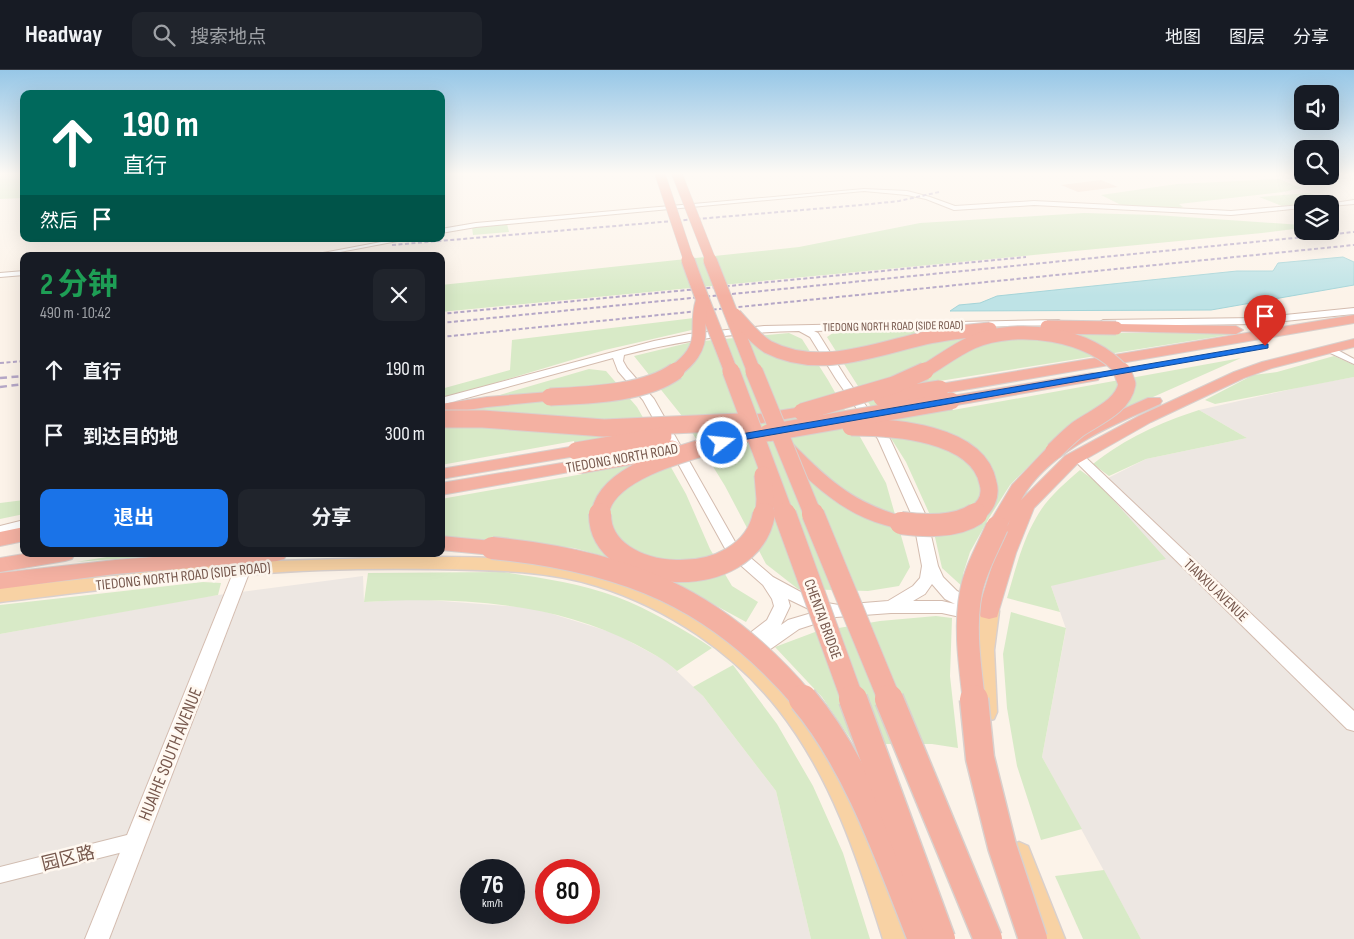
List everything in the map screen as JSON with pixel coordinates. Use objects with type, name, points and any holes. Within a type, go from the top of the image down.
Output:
[{"type":"highway","name":"CHENTAI BRIDGE","points":[[673,215],[702,301],[712,321],[747,434],[940,939]]},
{"type":"highway","name":"CHENTAI BRIDGE","points":[[693,215],[731,311],[795,428],[988,939]]},
{"type":"highway","points":[[445,408],[487,402],[607,393],[635,388],[662,378],[684,364],[697,348],[700,330],[699,306],[702,301]]},
{"type":"highway","points":[[731,311],[760,341],[769,347],[791,355],[818,360],[856,357],[928,337],[990,329],[1248,330],[1337,322]]},
{"type":"highway","points":[[945,395],[1354,319]]},
{"type":"highway","points":[[1066,454],[1239,375],[1354,331]]},
{"type":"highway","points":[[795,428],[905,380],[928,369],[958,350],[989,336],[1011,332],[1042,334],[1082,344],[1100,353],[1121,369],[1127,382],[1124,394],[1112,407],[1083,425],[1066,454]]},
{"type":"highway","points":[[1032,939],[1002,846],[980,758],[967,638],[971,592],[987,547],[1018,489],[1116,418],[1233,366],[1328,342],[1354,343]]},
{"type":"highway","name":"TIEDONG NORTH ROAD","points":[[445,474],[578,458],[795,428],[945,395],[1328,342]]},
{"type":"highway","points":[[445,419],[483,419],[604,428],[747,434]]},
{"type":"highway","points":[[880,427],[902,429],[933,436],[965,452],[978,464],[987,478],[990,492],[989,499],[980,512],[961,521],[946,525],[921,526],[893,522],[860,509],[836,495],[795,428],[880,427]]},
{"type":"highway","points":[[747,434],[766,496],[765,509],[758,534],[737,556],[716,566],[690,571],[667,571],[649,568],[633,561],[620,552],[605,537],[600,526],[599,513],[602,502],[611,490],[622,482],[635,473],[655,464],[747,434]]},
{"type":"highway","points":[[989,614],[1006,553],[1026,506],[1071,460],[1066,454]]},
{"type":"highway","name":"TIEDONG NORTH ROAD","points":[[445,488],[578,458]]},
{"type":"highway","points":[[0,539],[20,535]]},
{"type":"highway","points":[[445,542],[560,555],[617,569],[671,591],[699,607],[735,631],[764,654],[809,706],[836,749],[886,851],[922,939]]},
{"type":"highway","points":[[0,546],[20,544]]},
{"type":"highway","points":[[445,550],[492,548]]},
{"type":"highway","points":[[0,565],[47,557]]},
{"type":"highway","points":[[0,580],[124,566],[239,557]]},
{"type":"main road","name":"TIEDONG NORTH ROAD (SIDE ROAD)","points":[[0,595],[243,568],[396,563],[499,564],[554,569],[612,584],[655,601],[714,636],[740,656],[785,702],[817,748],[860,836],[878,880],[897,939]]},
{"type":"main road","points":[[989,614],[984,650],[984,680],[991,756],[1012,834],[1051,939]]},
{"type":"street","points":[[445,230],[476,225],[592,215]]},
{"type":"street","points":[[332,252],[388,242]]},
{"type":"street","points":[[0,274],[20,273]]},
{"type":"street","name":"TIEDONG NORTH ROAD (SIDE ROAD)","points":[[445,401],[618,354],[689,337],[764,329],[1224,322],[1354,311]]},
{"type":"street","points":[[802,329],[814,335],[841,379],[884,439],[920,518],[930,566],[937,580],[952,595],[989,614]]},
{"type":"street","points":[[1328,342],[1354,362]]},
{"type":"street","points":[[618,354],[618,361],[622,369],[648,399],[733,550],[768,581],[812,605],[838,611]]},
{"type":"street","name":"TIANXIU AVENUE","points":[[1066,454],[1354,723]]},
{"type":"street","points":[[0,531],[20,527]]},
{"type":"street","points":[[891,607],[919,590],[927,579],[930,566]]},
{"type":"street","name":"HUAIHE SOUTH AVENUE","points":[[97,939],[243,568]]},
{"type":"street","points":[[740,656],[774,624],[779,615],[782,606],[780,598],[768,581]]},
{"type":"street","points":[[740,656],[794,624],[838,611],[891,607],[942,607],[989,614]]},
{"type":"street","name":"园区路","points":[[0,875],[135,841]]},
{"type":"shaded area","points":[[1354,377],[1354,939],[1141,939],[1042,757],[1066,629],[1051,586],[1098,483],[1146,459],[1247,438],[1199,410]]},
{"type":"shaded area","points":[[363,576],[364,602],[416,599],[533,608],[614,633],[666,661],[703,696],[776,791],[811,939],[0,939],[0,634],[203,597]]},
{"type":"green space","points":[[1059,215],[1156,215],[1294,224],[1294,229],[1262,233],[445,312],[445,285],[799,247],[920,223]]},
{"type":"green space","points":[[507,224],[509,232],[473,235],[472,227]]},
{"type":"green space","points":[[694,318],[696,329],[605,350],[445,398],[445,388],[510,370],[512,340]]},
{"type":"green space","points":[[946,329],[1061,333],[1240,333],[927,383],[953,410],[1241,358],[1126,409],[1058,436],[1010,485],[989,518],[970,552],[963,574],[964,588],[942,568],[930,515],[906,462],[827,337],[833,333]]},
{"type":"green space","points":[[789,333],[802,339],[828,380],[886,483],[910,567],[899,586],[868,591],[798,589],[766,564],[725,486],[682,416],[634,356],[692,342]]},
{"type":"green space","points":[[1334,356],[1354,365],[1354,377],[1215,404],[1205,400],[1253,375],[1277,372]]},
{"type":"green space","points":[[589,369],[606,371],[637,407],[686,494],[710,549],[732,586],[758,602],[746,622],[702,598],[603,556],[574,548],[493,541],[445,541],[445,498],[583,474],[574,441],[445,464],[445,411]]},
{"type":"green space","points":[[1199,410],[1247,438],[1146,459],[1109,476],[1093,464],[1118,446],[1143,432]]},
{"type":"green space","points":[[1080,470],[1098,483],[1166,559],[1051,586],[1060,612],[1007,598],[1023,547],[1036,518],[1050,498]]},
{"type":"green space","points":[[20,500],[20,515],[0,519],[0,503]]},
{"type":"green space","points":[[107,557],[142,557],[76,562]]},
{"type":"green space","points":[[504,572],[575,585],[617,597],[666,620],[712,648],[677,671],[635,644],[604,630],[537,610],[503,605],[433,600],[364,602],[368,573]]},
{"type":"green space","points":[[203,582],[221,583],[218,595],[0,634],[0,605]]},
{"type":"green space","points":[[1011,612],[1066,628],[1042,757],[1082,829],[1041,840],[1017,766],[1007,708],[1003,654]]},
{"type":"green space","points":[[936,616],[952,618],[950,676],[958,748],[932,744],[854,744],[822,697],[775,647],[815,632],[880,621]]},
{"type":"green space","points":[[733,665],[777,724],[813,786],[843,853],[870,939],[811,939],[776,791],[703,696],[693,687]]},
{"type":"green space","points":[[1104,870],[1141,939],[1083,939],[1055,876]]},
{"type":"water","points":[[1343,257],[1354,262],[1354,285],[1211,310],[950,311],[959,305],[980,303],[997,296],[1237,271],[1273,271],[1278,263]]},
{"type":"railway","points":[[445,240],[749,215]]},
{"type":"railway","points":[[445,323],[1354,232]]},
{"type":"railway","points":[[392,245],[427,242]]},
{"type":"railway","points":[[445,337],[1354,245]]},
{"type":"railway","points":[[445,314],[1026,257]]},
{"type":"railway","points":[[0,363],[20,361]]},
{"type":"railway","points":[[0,378],[20,376]]},
{"type":"railway","points":[[0,387],[20,384]]},
{"type":"route","points":[[722,443],[741,438],[1265,346]]}]
